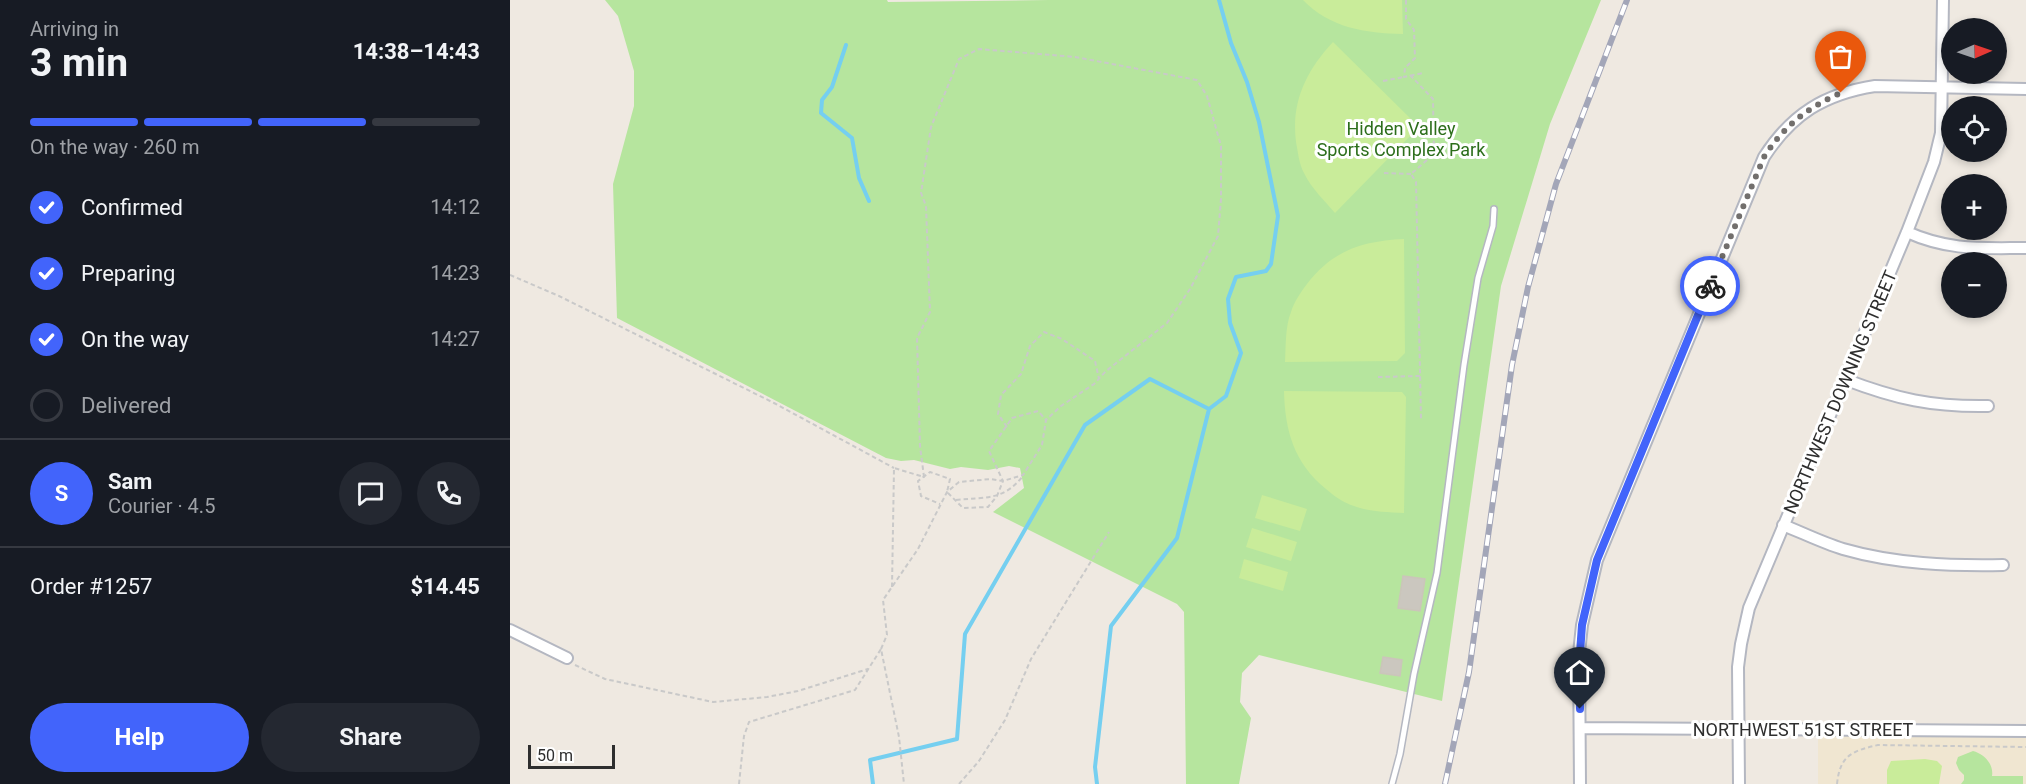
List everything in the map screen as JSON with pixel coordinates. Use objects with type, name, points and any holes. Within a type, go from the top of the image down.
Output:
[{"type":"street","name":"NORTHWEST DOWNING STREET","points":[[1739,784],[1738,668],[1749,608],[1907,232],[1940,144],[1943,89],[1943,0]]},
{"type":"street","points":[[1580,784],[1582,625],[1597,560],[1764,157],[1773,143],[1800,115],[1841,93],[1875,86],[2026,89]]},
{"type":"street","points":[[1907,232],[1956,248],[2026,248]]},
{"type":"street","points":[[1844,379],[1891,397],[1913,402],[1988,406]]},
{"type":"street","points":[[1783,525],[1842,549],[1860,553],[1944,565],[2003,565]]},
{"type":"street","points":[[510,630],[567,657]]},
{"type":"street","name":"NORTHWEST 51ST STREET","points":[[1580,728],[2026,731]]},
{"type":"lane","points":[[1392,784],[1437,573],[1464,365],[1478,278],[1493,226],[1494,208]]},
{"type":"path","points":[[1404,77],[1405,68],[1415,58],[1414,30],[1406,19],[1406,0]]},
{"type":"path","points":[[924,477],[920,446],[918,338],[930,312],[926,206],[921,193],[931,127],[959,59],[979,49],[1075,57],[1197,80],[1207,96],[1221,146],[1221,199],[1218,236],[1190,289],[1167,322],[1094,384],[1061,406],[1046,420],[1042,445],[1012,489],[997,496],[956,500]]},
{"type":"path","points":[[1383,81],[1424,73]]},
{"type":"path","points":[[1384,173],[1411,174],[1434,154],[1433,99],[1410,75]]},
{"type":"path","points":[[1411,174],[1416,182],[1421,419]]},
{"type":"path","points":[[510,274],[774,403],[894,468],[924,477]]},
{"type":"path","points":[[1007,428],[998,414],[1000,395],[1022,374],[1030,346],[1044,332],[1062,339],[1095,360],[1099,379]]},
{"type":"path","points":[[1378,377],[1420,376]]},
{"type":"path","points":[[947,492],[963,508],[988,507],[997,496],[1003,481],[989,452],[1012,418],[1038,411],[1046,420]]},
{"type":"path","points":[[892,587],[894,468]]},
{"type":"path","points":[[739,784],[744,736],[749,722],[855,690],[881,649],[887,635],[883,600],[918,549],[947,492],[950,479],[930,472],[918,481],[921,496],[940,504]]},
{"type":"path","points":[[947,492],[959,482],[992,479],[1003,481],[1023,475]]},
{"type":"path","points":[[959,784],[979,761],[1005,720],[1031,659],[1109,532]]},
{"type":"path","points":[[881,649],[899,737],[904,784]]},
{"type":"path","points":[[567,657],[573,664],[605,679],[713,702],[767,698],[798,691],[868,669]]},
{"type":"path","points":[[1837,784],[1842,761],[1856,750],[1878,746],[2026,747]]},
{"type":"shaded area","points":[[1818,728],[2026,731],[2026,784],[1818,784]]},
{"type":"green space","name":"Hidden Valley Sports Complex Park","points":[[605,0],[887,0],[888,2],[1601,0],[1550,124],[1501,286],[1442,701],[1259,655],[1242,673],[1240,702],[1251,718],[1239,784],[1186,784],[1184,612],[1177,604],[993,512],[1024,488],[1020,468],[1009,466],[988,470],[961,467],[950,469],[914,460],[901,461],[886,458],[617,318],[613,184],[634,106],[634,71],[618,16]]},
{"type":"green space","points":[[1303,0],[1402,0],[1403,34],[1362,30],[1336,23]]},
{"type":"green space","name":"Hidden Valley Sports Complex Park","points":[[1333,42],[1414,122],[1414,132],[1335,213],[1314,189],[1302,169],[1295,127],[1298,100],[1302,88],[1315,64]]},
{"type":"green space","points":[[1404,239],[1405,353],[1397,361],[1285,362],[1287,330],[1292,308],[1302,290],[1317,272],[1338,255],[1362,245]]},
{"type":"green space","points":[[1284,391],[1402,392],[1406,397],[1404,513],[1372,511],[1350,505],[1332,494],[1315,479],[1293,445],[1286,420]]},
{"type":"green space","points":[[1262,495],[1307,509],[1300,531],[1255,518]]},
{"type":"green space","points":[[1252,528],[1297,542],[1291,561],[1246,547]]},
{"type":"green space","points":[[1244,559],[1288,572],[1283,591],[1239,578]]},
{"type":"green space","points":[[1973,751],[1981,754],[1987,760],[1992,776],[2023,776],[2023,784],[1961,784],[1964,775],[1956,763],[1958,757]]},
{"type":"green space","points":[[1925,759],[1937,761],[1942,766],[1939,784],[1887,784],[1887,770],[1891,761]]},
{"type":"building","points":[[1403,576],[1425,579],[1420,611],[1398,608]]},
{"type":"building","points":[[1383,657],[1402,660],[1400,676],[1380,673]]},
{"type":"waterway","points":[[873,784],[870,760],[957,739],[965,634],[1085,425],[1150,379],[1209,409],[1226,396],[1241,353],[1230,323],[1228,299],[1236,277],[1266,271],[1271,264],[1278,216],[1259,122],[1247,82],[1231,43],[1219,0]]},
{"type":"waterway","points":[[846,45],[832,87],[822,100],[821,113],[852,138],[859,178],[869,201]]},
{"type":"waterway","points":[[1097,784],[1095,767],[1111,626],[1177,538],[1209,409]]},
{"type":"railway","points":[[1445,784],[1469,672],[1512,365],[1528,287],[1556,184],[1627,0]]},
{"type":"way so far","points":[[1710,286],[1764,157],[1773,143],[1800,115],[1841,93]]},
{"type":"route","points":[[1580,709],[1582,625],[1597,560],[1710,286]]}]
